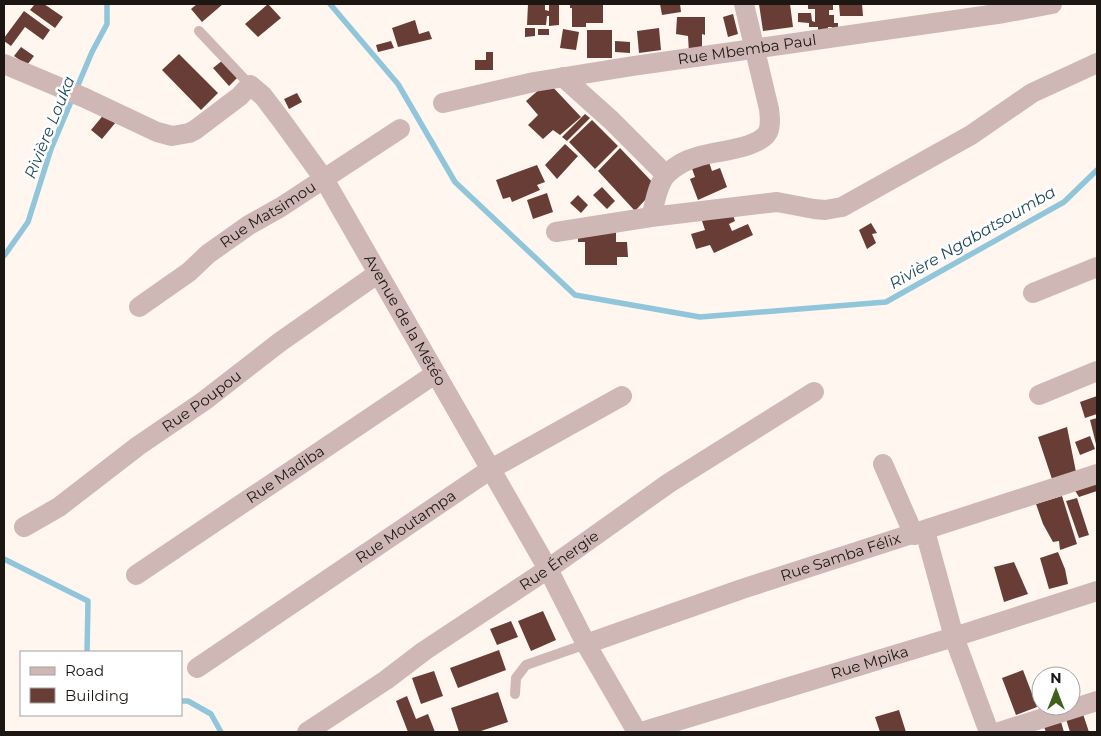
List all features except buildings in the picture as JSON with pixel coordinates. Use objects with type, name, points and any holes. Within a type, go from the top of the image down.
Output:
[{"type":"street","points":[[651,217],[661,183],[666,175],[680,164],[697,156],[751,144],[760,140],[768,132],[770,122],[769,109],[744,4]]},
{"type":"street","name":"Rue Mbemba Paul","points":[[443,103],[534,82],[754,49],[1003,8],[1052,4]]},
{"type":"street","points":[[556,232],[651,217],[777,202],[825,210],[842,207],[971,135],[1032,93],[1097,63]]},
{"type":"street","points":[[4,64],[85,98],[157,132],[178,135],[195,130],[240,96],[250,85]]},
{"type":"street","points":[[563,78],[611,120],[666,175]]},
{"type":"street","name":"Avenue de la Météo","points":[[250,85],[263,96],[324,179],[376,274],[548,569],[586,644],[637,732]]},
{"type":"street","name":"Rue Matsimou","points":[[139,307],[189,272],[208,254],[250,225],[281,207],[400,129]]},
{"type":"street","points":[[1033,293],[1097,267]]},
{"type":"street","name":"Rue Poupou","points":[[24,527],[59,507],[138,446],[204,401],[280,342],[376,274]]},
{"type":"street","points":[[1039,395],[1097,371]]},
{"type":"street","name":"Rue Madiba","points":[[136,575],[435,374]]},
{"type":"street","name":"Rue Énergie","points":[[307,732],[548,569],[669,483],[814,392]]},
{"type":"street","name":"Rue Moutampa","points":[[197,668],[491,469],[622,396]]},
{"type":"street","points":[[883,464],[919,533],[954,637],[990,732]]},
{"type":"street","name":"Rue Samba Félix","points":[[586,644],[742,589],[1097,474]]},
{"type":"street","name":"Rue Mpika","points":[[641,732],[954,637],[1097,590]]},
{"type":"street","points":[[999,732],[1097,702]]},
{"type":"lane","points":[[199,31],[250,85]]},
{"type":"lane","points":[[515,694],[516,678],[526,665],[586,644]]},
{"type":"waterway","name":"Rivière Louka","points":[[4,256],[28,222],[51,149],[92,52],[107,24],[107,4]]},
{"type":"waterway","name":"Rivière Ngabatsoumba","points":[[330,4],[398,84],[455,182],[575,295],[700,317],[886,302],[1064,202],[1097,170]]},
{"type":"waterway","points":[[4,559],[88,601],[87,651]]},
{"type":"waterway","points":[[182,701],[188,701],[211,714],[221,732]]}]
